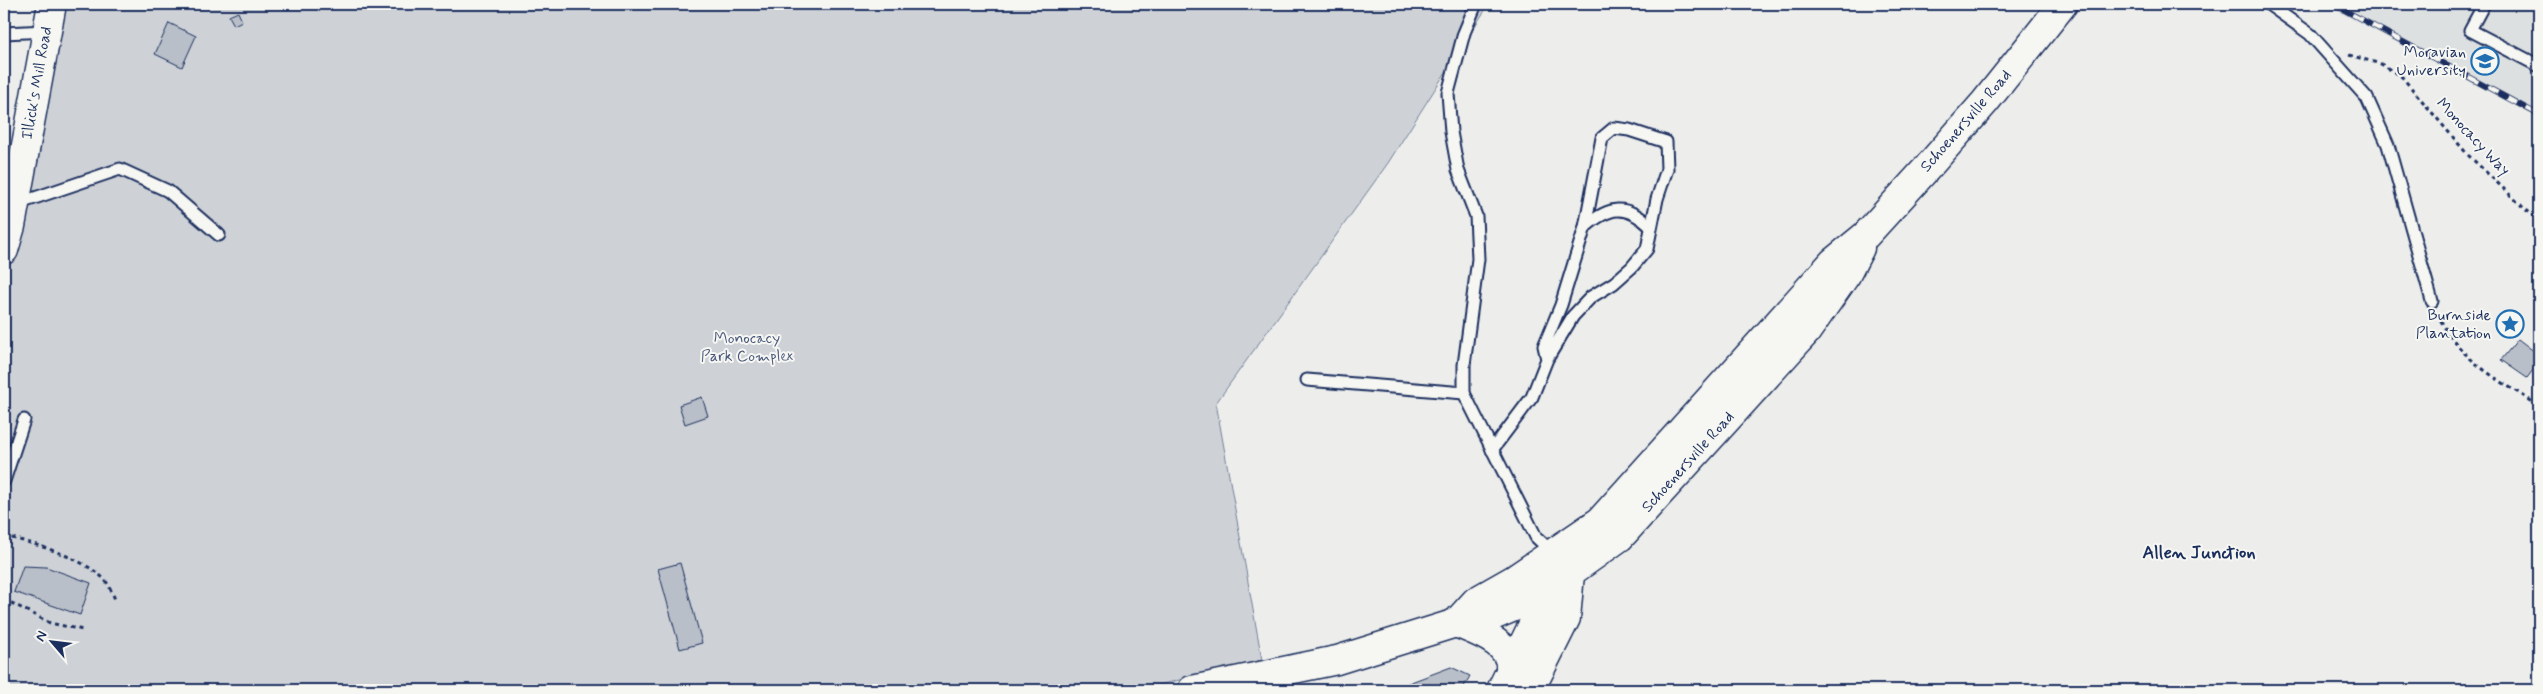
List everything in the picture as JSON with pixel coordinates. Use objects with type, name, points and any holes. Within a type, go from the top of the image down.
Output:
[{"type":"main road","name":"Illick's Mill Road","points":[[4,250],[10,211],[52,4]]},
{"type":"main road","name":"Schoenersville Road","points":[[1192,690],[1337,660],[1456,623],[1481,621],[1532,599],[1600,520],[1833,262],[1866,236],[1985,102],[2063,4]]},
{"type":"main road","name":"Schoenersville Road","points":[[1561,564],[1620,537],[1807,331],[1846,275],[1866,236]]},
{"type":"main road","points":[[1505,680],[1561,564]]},
{"type":"main road","points":[[1530,690],[1566,618],[1561,564]]},
{"type":"main road","points":[[1456,623],[1494,641],[1504,651],[1511,663],[1505,680]]},
{"type":"lane","points":[[1476,4],[1464,33],[1448,92],[1451,132],[1458,170],[1476,216],[1478,259],[1464,365],[1464,393],[1536,537],[1561,564]]},
{"type":"lane","points":[[2268,4],[2310,34],[2367,98],[2388,145],[2432,301]]},
{"type":"lane","points":[[2484,4],[2470,30],[2539,66]]},
{"type":"lane","points":[[4,33],[47,31]]},
{"type":"lane","points":[[1492,450],[1532,397],[1547,359],[1573,316],[1591,297],[1614,283],[1632,268],[1647,249],[1650,226],[1667,169],[1666,142],[1629,130],[1614,128],[1602,138],[1585,227],[1567,286],[1544,346],[1547,359]]},
{"type":"lane","points":[[10,211],[120,169],[168,191],[219,235]]},
{"type":"lane","points":[[1585,227],[1607,211],[1624,209],[1640,217],[1650,226]]},
{"type":"lane","points":[[1307,380],[1464,393]]},
{"type":"lane","points":[[4,481],[24,420]]},
{"type":"path","name":"Monocacy Way","points":[[2334,59],[2349,55],[2381,64],[2402,77],[2468,155],[2526,210],[2539,218]]},
{"type":"path","points":[[2432,301],[2452,340],[2467,358],[2491,376],[2539,406]]},
{"type":"path","points":[[4,536],[53,552],[89,568],[105,580],[115,599]]},
{"type":"path","points":[[4,599],[50,622],[83,630]]},
{"type":"shaded area","name":"Moravian University","points":[[2324,4],[2539,4],[2539,118]]},
{"type":"green space","name":"Monocacy Park Complex","points":[[52,4],[1489,4],[1388,163],[1216,403],[1262,660],[1138,690],[4,690],[4,251]]},
{"type":"building","points":[[238,12],[242,21],[234,25],[229,16]]},
{"type":"building","points":[[169,23],[196,36],[182,67],[155,54]]},
{"type":"building","points":[[2518,339],[2539,355],[2539,362],[2527,378],[2501,360]]},
{"type":"building","points":[[702,397],[708,416],[685,424],[679,405]]},
{"type":"building","points":[[680,563],[702,643],[680,649],[658,569]]},
{"type":"building","points":[[23,566],[46,567],[91,583],[80,615],[14,592]]},
{"type":"building","points":[[1451,667],[1470,676],[1462,690],[1390,690]]},
{"type":"railway","points":[[2333,4],[2539,115]]},
{"type":"place","name":"Moravian University","points":[[2485,61]]},
{"type":"place","name":"Burnside Plantation","points":[[2510,324]]},
{"type":"district","name":"Allen Junction","points":[[2199,553]]}]
